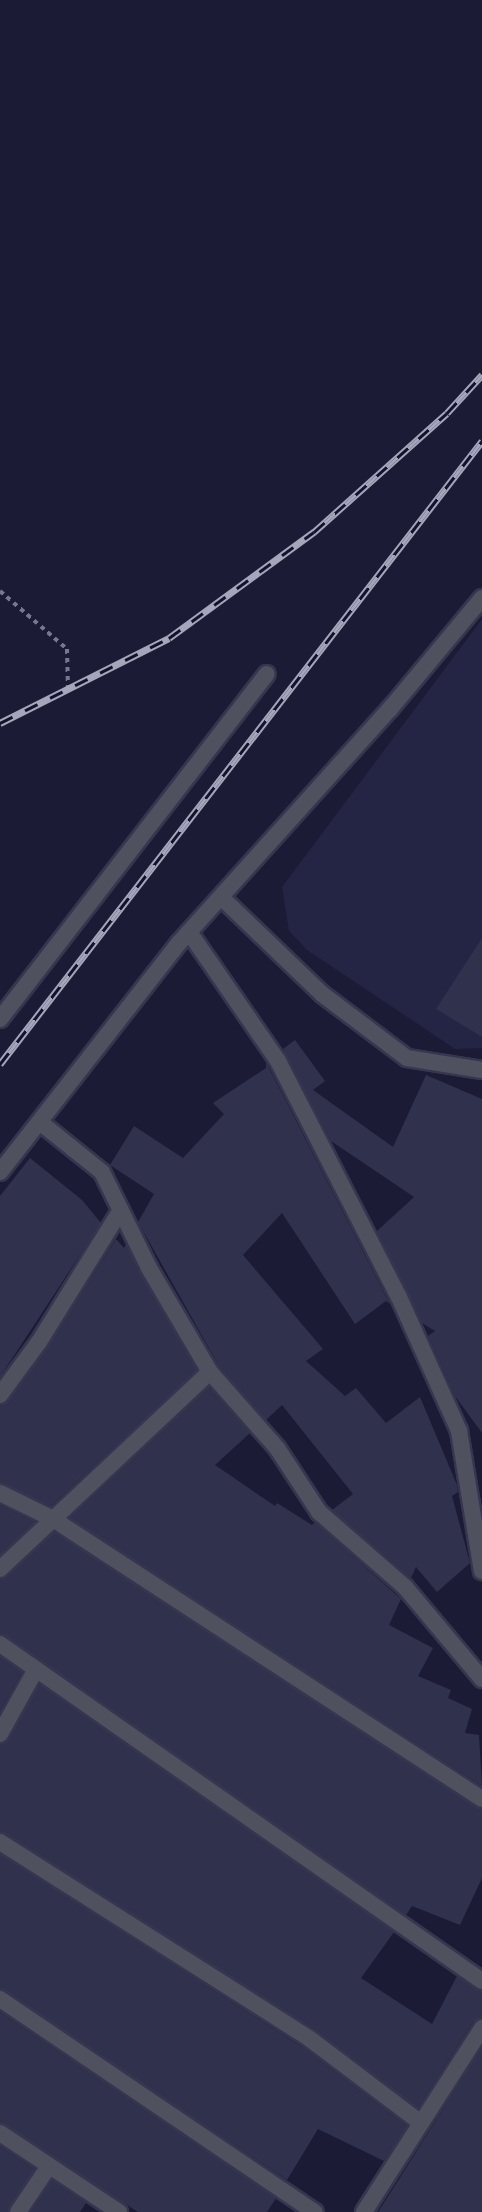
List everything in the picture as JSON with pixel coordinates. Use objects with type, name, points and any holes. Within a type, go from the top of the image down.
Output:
[{"type":"street","points":[[0,1172],[41,1123],[189,932],[390,709],[482,598]]},
{"type":"street","points":[[0,1019],[267,674]]},
{"type":"street","points":[[221,897],[322,994],[407,1058],[482,1070]]},
{"type":"street","points":[[189,932],[278,1060],[398,1295],[459,1431],[479,1539],[482,1571]]},
{"type":"street","points":[[41,1123],[102,1172],[149,1268],[210,1372],[277,1448],[319,1512],[405,1587],[482,1679]]},
{"type":"street","points":[[0,1395],[45,1332],[121,1210]]},
{"type":"street","points":[[0,1569],[210,1372]]},
{"type":"street","points":[[0,1493],[53,1519],[482,1799]]},
{"type":"street","points":[[0,1644],[482,1981]]},
{"type":"street","points":[[0,1734],[36,1669]]},
{"type":"street","points":[[0,1842],[310,2039],[421,2123]]},
{"type":"street","points":[[0,1999],[315,2212]]},
{"type":"street","points":[[364,2212],[482,2028]]},
{"type":"street","points":[[0,2133],[119,2212]]},
{"type":"street","points":[[18,2212],[49,2166]]},
{"type":"path","points":[[0,591],[67,649],[68,690]]},
{"type":"shaded area","points":[[482,619],[482,1048],[455,1049],[307,950],[289,931],[282,887]]},
{"type":"building","points":[[482,938],[482,1037],[436,1009]]},
{"type":"building","points":[[295,1040],[325,1081],[313,1090],[393,1147],[426,1075],[482,1099],[482,1433],[455,1396],[428,1336],[435,1331],[422,1323],[377,1231],[414,1197],[331,1141],[283,1049]]},
{"type":"building","points":[[266,1062],[390,1304],[386,1301],[355,1324],[282,1213],[243,1255],[323,1349],[306,1361],[345,1396],[356,1388],[386,1423],[420,1397],[457,1485],[458,1492],[452,1496],[470,1563],[437,1592],[416,1567],[411,1578],[332,1510],[353,1494],[282,1405],[266,1420],[219,1366],[138,1222],[154,1194],[110,1165],[134,1126],[183,1158],[224,1114],[213,1103],[266,1068]]},
{"type":"building","points":[[30,1158],[82,1200],[101,1223],[0,1377],[0,1196]]},
{"type":"building","points":[[116,1239],[124,1248],[126,1244],[197,1370],[51,1506],[0,1483],[0,1405],[8,1401],[47,1348]]},
{"type":"building","points":[[209,1387],[250,1433],[215,1465],[275,1506],[277,1503],[312,1525],[315,1522],[401,1599],[389,1625],[433,1648],[418,1676],[451,1690],[448,1698],[472,1709],[465,1733],[479,1735],[482,1786],[70,1518]]},
{"type":"building","points":[[0,1505],[35,1522],[0,1555]]},
{"type":"building","points":[[54,1532],[482,1809],[482,1878],[460,1925],[412,1906],[406,1915],[0,1634],[0,1579]]},
{"type":"building","points":[[0,1657],[22,1672],[0,1712]]},
{"type":"building","points":[[39,1684],[394,1932],[361,1978],[432,2024],[457,1976],[482,1991],[482,2018],[473,2022],[418,2108],[316,2030],[0,1832],[0,1744],[9,1739]]},
{"type":"building","points":[[0,1854],[304,2048],[407,2126],[384,2161],[318,2129],[287,2180],[0,1989]]},
{"type":"building","points":[[0,2012],[276,2198],[267,2212],[138,2212],[0,2123]]},
{"type":"building","points":[[482,2047],[482,2212],[378,2212],[399,2179]]},
{"type":"building","points":[[0,2146],[35,2169],[8,2212],[0,2212]]},
{"type":"building","points":[[52,2180],[86,2203],[80,2212],[31,2212]]},
{"type":"railway","points":[[0,723],[169,638],[314,532],[447,413],[482,375]]},
{"type":"railway","points":[[0,1064],[482,441]]}]
